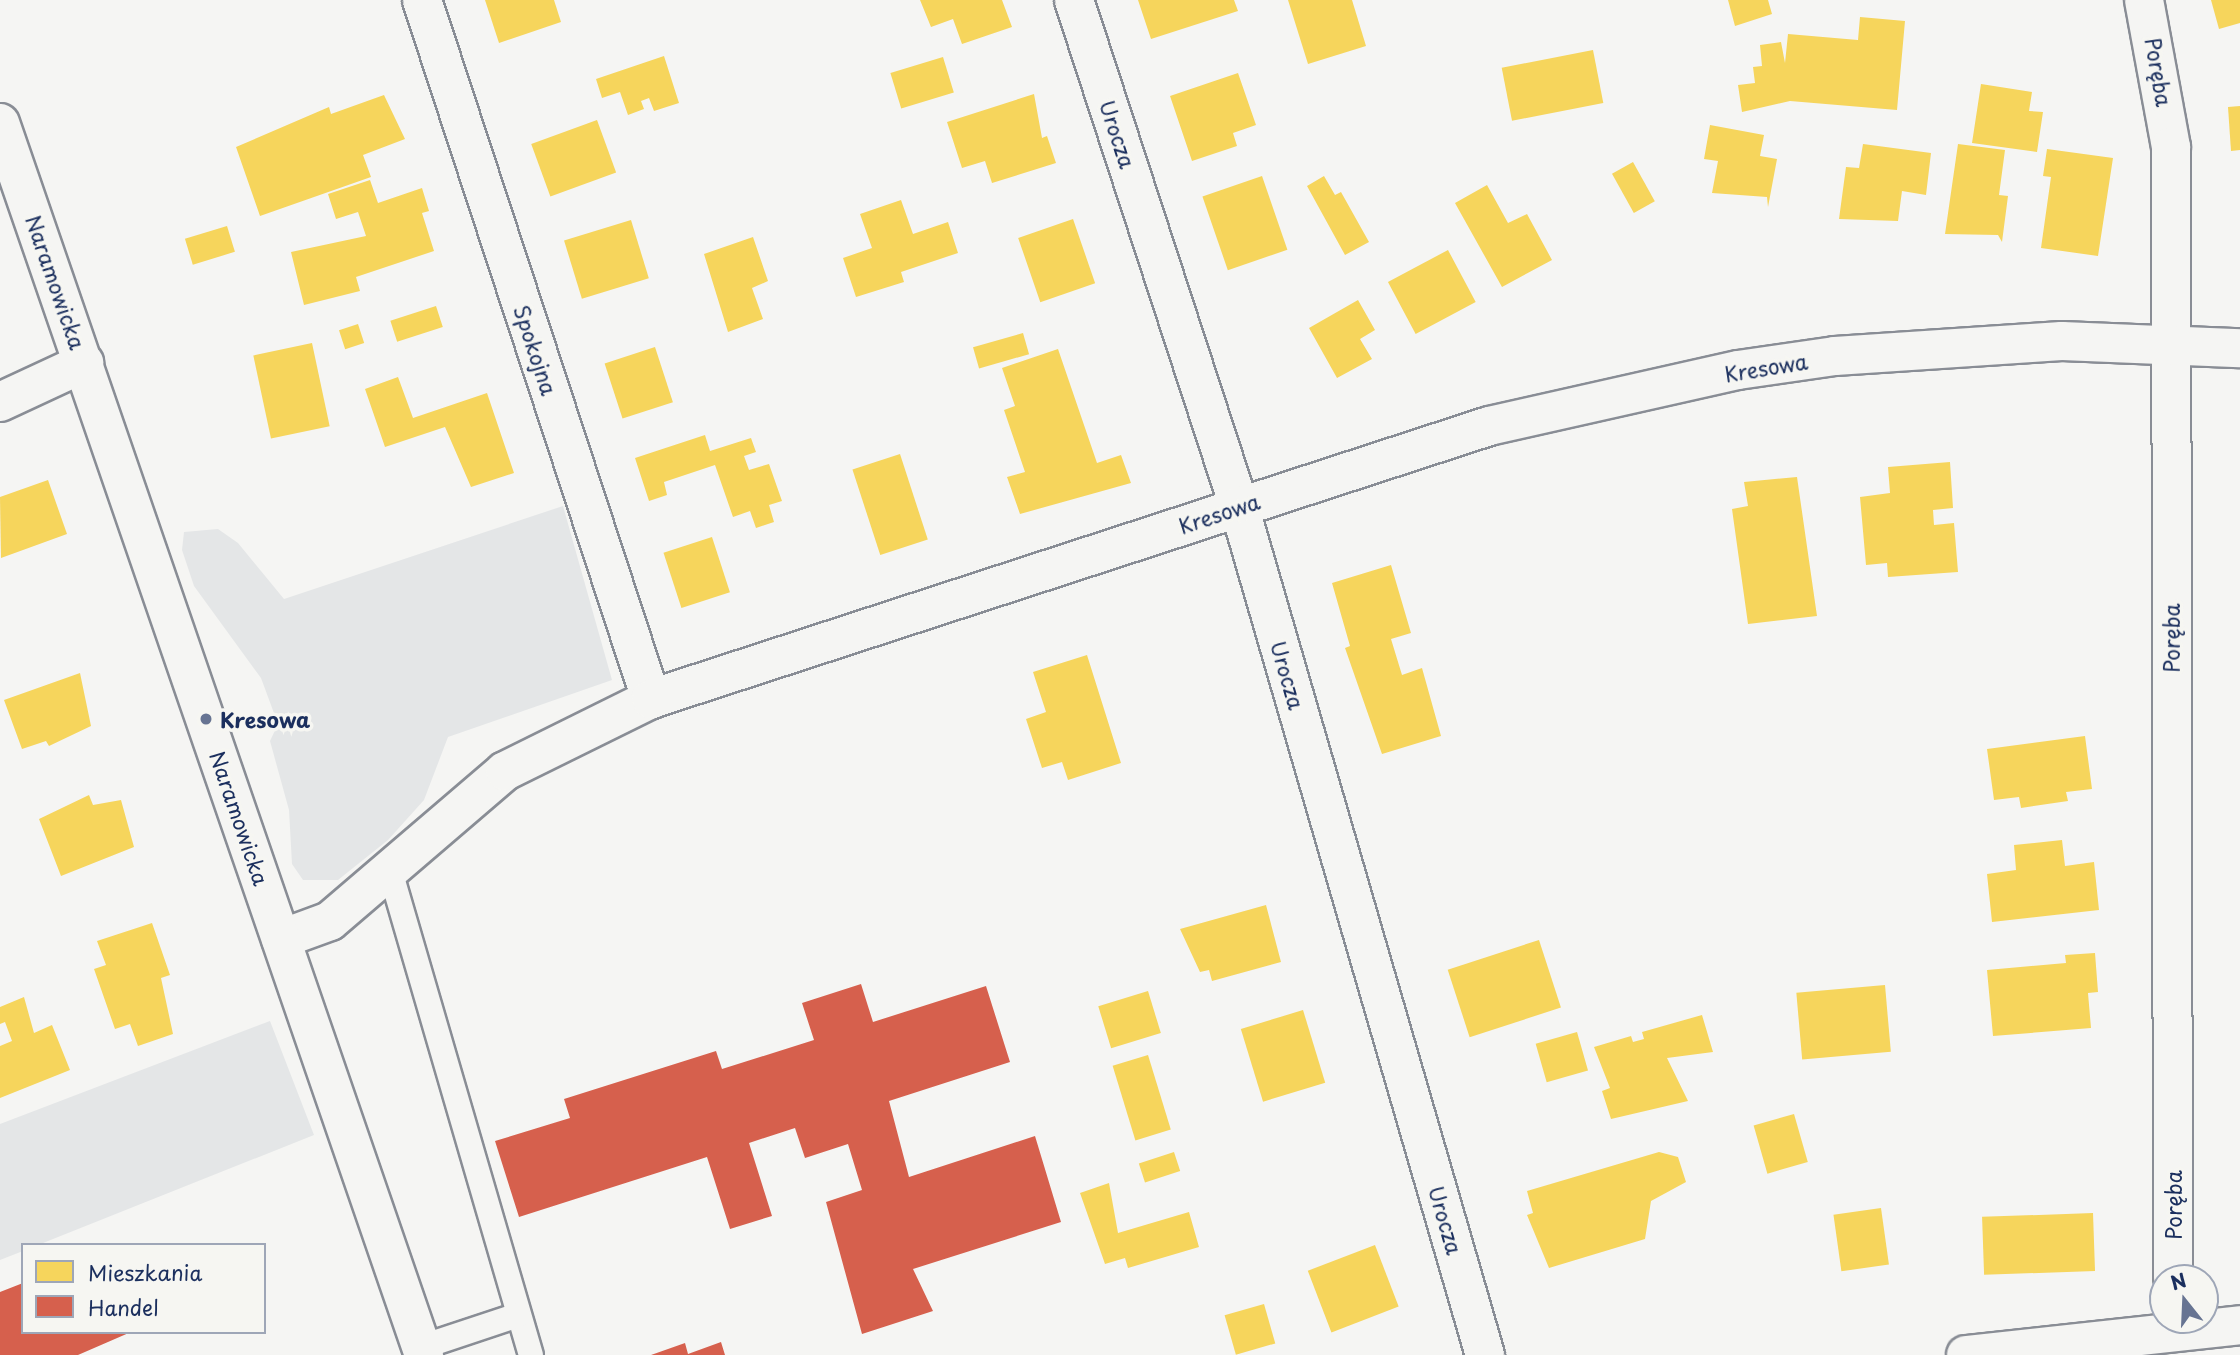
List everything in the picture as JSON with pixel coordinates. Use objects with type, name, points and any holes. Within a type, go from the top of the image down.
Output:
[{"type":"street","name":"Spokojna","points":[[422,0],[651,699]]},
{"type":"street","name":"Urocza","points":[[1074,0],[1239,506],[1485,1355]]},
{"type":"street","name":"Poręba","points":[[2144,0],[2171,147],[2173,1264]]},
{"type":"street","name":"Naramowicka","points":[[0,123],[423,1351]]},
{"type":"street","name":"Kresowa","points":[[281,939],[330,921],[389,867],[505,771],[651,699],[1489,426],[1738,370],[1943,347],[2170,341],[2240,348]]},
{"type":"street","points":[[0,402],[83,363]]},
{"type":"street","points":[[1966,1355],[2174,1335],[2240,1325]]},
{"type":"lane","points":[[389,867],[531,1355]]},
{"type":"lane","points":[[423,1351],[518,1315]]},
{"type":"shaded area","points":[[563,506],[612,680],[448,737],[424,800],[388,840],[338,880],[303,880],[292,864],[289,810],[270,741],[278,724],[261,678],[194,586],[182,550],[184,532],[218,529],[238,543],[284,599]]},
{"type":"shaded area","points":[[270,1021],[314,1135],[43,1243],[21,1243],[21,1252],[0,1260],[0,1124]]},
{"type":"building: Mieszkania","points":[[485,0],[554,0],[561,22],[499,43]]},
{"type":"building: Mieszkania","points":[[920,0],[1002,0],[1012,27],[962,44],[953,19],[931,27]]},
{"type":"building: Mieszkania","points":[[1138,0],[1234,0],[1238,11],[1151,39]]},
{"type":"building: Mieszkania","points":[[1288,0],[1352,0],[1366,46],[1308,64]]},
{"type":"building: Mieszkania","points":[[1728,0],[1768,0],[1772,14],[1735,26]]},
{"type":"building: Mieszkania","points":[[2211,0],[2240,0],[2240,23],[2219,29]]},
{"type":"building: Mieszkania","points":[[1860,17],[1905,21],[1897,110],[1790,101],[1742,112],[1738,85],[1755,83],[1753,67],[1762,66],[1760,45],[1781,42],[1785,63],[1788,34],[1858,40]]},
{"type":"building: Mieszkania","points":[[1593,50],[1603,103],[1512,121],[1502,68]]},
{"type":"building: Mieszkania","points":[[664,56],[679,103],[654,111],[649,98],[641,101],[644,109],[628,115],[620,92],[602,98],[596,79]]},
{"type":"building: Mieszkania","points":[[943,57],[954,92],[901,108],[890,73]]},
{"type":"building: Mieszkania","points":[[1238,73],[1256,125],[1233,133],[1237,146],[1192,161],[1170,96]]},
{"type":"building: Mieszkania","points":[[1981,84],[2032,92],[2029,111],[2043,112],[2037,152],[1972,143]]},
{"type":"building: Mieszkania","points":[[1034,94],[1042,138],[1047,136],[1056,163],[992,183],[985,161],[962,168],[947,122]]},
{"type":"building: Mieszkania","points":[[384,95],[405,139],[363,155],[371,177],[260,216],[236,147],[329,107],[331,114]]},
{"type":"building: Mieszkania","points":[[2240,106],[2240,150],[2231,151],[2228,107]]},
{"type":"building: Mieszkania","points":[[597,120],[616,173],[550,197],[531,144]]},
{"type":"building: Mieszkania","points":[[1710,125],[1764,135],[1760,156],[1777,159],[1768,207],[1767,197],[1712,193],[1718,161],[1704,159]]},
{"type":"building: Mieszkania","points":[[1863,144],[1931,153],[1926,195],[1902,191],[1898,221],[1839,219],[1846,167],[1859,168]]},
{"type":"building: Mieszkania","points":[[1958,144],[2005,150],[1999,195],[2008,196],[2002,242],[1998,235],[1945,234]]},
{"type":"building: Mieszkania","points":[[2047,149],[2113,158],[2098,256],[2041,248],[2051,177],[2043,176]]},
{"type":"building: Mieszkania","points":[[1633,162],[1655,201],[1634,213],[1612,174]]},
{"type":"building: Mieszkania","points":[[1262,176],[1287,250],[1228,270],[1202,197]]},
{"type":"building: Mieszkania","points":[[1324,176],[1335,195],[1341,192],[1369,242],[1345,255],[1307,186]]},
{"type":"building: Mieszkania","points":[[370,180],[378,203],[422,188],[429,211],[422,213],[434,251],[356,277],[360,291],[304,305],[291,252],[366,236],[358,212],[336,219],[328,194]]},
{"type":"building: Mieszkania","points":[[1487,185],[1508,223],[1527,214],[1552,260],[1502,287],[1455,203]]},
{"type":"building: Mieszkania","points":[[901,200],[913,234],[948,222],[958,253],[901,272],[904,282],[856,297],[843,258],[872,248],[860,214]]},
{"type":"building: Mieszkania","points":[[1073,219],[1095,283],[1040,302],[1018,238]]},
{"type":"building: Mieszkania","points":[[631,220],[649,278],[582,299],[564,240]]},
{"type":"building: Mieszkania","points":[[227,226],[235,252],[193,265],[185,239]]},
{"type":"building: Mieszkania","points":[[753,237],[768,281],[752,288],[763,319],[728,332],[704,254]]},
{"type":"building: Mieszkania","points":[[1448,250],[1476,302],[1416,334],[1388,282]]},
{"type":"building: Mieszkania","points":[[1358,300],[1375,330],[1360,339],[1372,359],[1337,378],[1309,328]]},
{"type":"building: Mieszkania","points":[[436,306],[443,327],[397,342],[390,321]]},
{"type":"building: Mieszkania","points":[[358,324],[364,343],[345,349],[339,330]]},
{"type":"building: Mieszkania","points":[[1023,333],[1029,354],[979,368],[973,347]]},
{"type":"building: Mieszkania","points":[[312,343],[330,426],[271,439],[253,355]]},
{"type":"building: Mieszkania","points":[[655,347],[673,402],[623,419],[605,363]]},
{"type":"building: Mieszkania","points":[[1058,349],[1097,463],[1121,455],[1131,483],[1020,514],[1007,477],[1025,472],[1004,410],[1015,406],[1002,368]]},
{"type":"building: Mieszkania","points":[[398,377],[413,418],[487,393],[514,473],[471,487],[445,427],[385,447],[365,389]]},
{"type":"building: Mieszkania","points":[[705,435],[710,451],[751,438],[756,452],[744,456],[749,470],[769,464],[782,501],[769,505],[774,522],[756,528],[750,511],[733,517],[715,465],[664,482],[667,495],[649,501],[635,458]]},
{"type":"building: Mieszkania","points":[[900,454],[928,540],[880,555],[852,469]]},
{"type":"building: Mieszkania","points":[[1950,462],[1953,508],[1933,510],[1934,525],[1954,523],[1958,572],[1888,577],[1887,563],[1866,565],[1860,497],[1890,493],[1888,467]]},
{"type":"building: Mieszkania","points":[[1797,477],[1817,616],[1748,624],[1732,509],[1748,506],[1744,482]]},
{"type":"building: Mieszkania","points":[[48,480],[67,534],[1,558],[0,497]]},
{"type":"building: Mieszkania","points":[[712,537],[730,592],[681,608],[663,553]]},
{"type":"building: Mieszkania","points":[[1391,565],[1411,633],[1391,639],[1402,675],[1422,668],[1441,736],[1382,754],[1345,648],[1350,646],[1332,583]]},
{"type":"building: Mieszkania","points":[[1087,655],[1121,763],[1068,780],[1062,762],[1042,768],[1026,719],[1046,712],[1033,672]]},
{"type":"building: Mieszkania","points":[[80,673],[91,726],[49,746],[46,741],[22,749],[4,700]]},
{"type":"building: Mieszkania","points":[[2085,736],[2092,789],[2066,792],[2068,801],[2021,808],[2019,797],[1994,800],[1987,749]]},
{"type":"building: Mieszkania","points":[[89,795],[93,805],[121,800],[134,847],[61,876],[39,819]]},
{"type":"building: Mieszkania","points":[[2062,840],[2065,866],[2094,862],[2099,910],[1992,922],[1987,874],[2016,870],[2014,845]]},
{"type":"building: Mieszkania","points":[[1266,905],[1281,962],[1212,981],[1209,970],[1200,972],[1180,929]]},
{"type":"building: Mieszkania","points":[[152,923],[170,975],[161,978],[173,1034],[138,1046],[130,1024],[115,1029],[94,969],[106,965],[97,941]]},
{"type":"building: Mieszkania","points":[[1539,940],[1561,1008],[1470,1037],[1448,970]]},
{"type":"building: Mieszkania","points":[[2095,953],[2098,992],[2088,993],[2091,1028],[1993,1036],[1987,970],[2066,963],[2065,955]]},
{"type":"building: Mieszkania","points":[[1885,985],[1891,1052],[1802,1060],[1796,993]]},
{"type":"building: Mieszkania","points":[[1148,991],[1161,1033],[1111,1048],[1098,1006]]},
{"type":"building: Mieszkania","points":[[24,997],[34,1033],[52,1025],[70,1070],[0,1098],[0,1046],[12,1041],[5,1022],[0,1024],[0,1007]]},
{"type":"building: Mieszkania","points":[[1303,1010],[1325,1083],[1263,1102],[1241,1029]]},
{"type":"building: Mieszkania","points":[[1702,1015],[1713,1052],[1667,1058],[1688,1101],[1611,1119],[1602,1091],[1610,1088],[1594,1047],[1631,1036],[1633,1042],[1644,1039],[1642,1032]]},
{"type":"building: Mieszkania","points":[[1577,1032],[1588,1070],[1547,1082],[1536,1044]]},
{"type":"building: Mieszkania","points":[[1148,1055],[1171,1130],[1135,1140],[1113,1066]]},
{"type":"building: Mieszkania","points":[[1794,1114],[1808,1162],[1767,1174],[1754,1126]]},
{"type":"building: Mieszkania","points":[[1174,1152],[1180,1171],[1145,1182],[1139,1163]]},
{"type":"building: Mieszkania","points":[[1659,1152],[1678,1157],[1686,1182],[1651,1201],[1645,1239],[1549,1268],[1527,1215],[1533,1213],[1527,1191]]},
{"type":"building: Mieszkania","points":[[1109,1183],[1118,1233],[1189,1212],[1199,1247],[1128,1268],[1125,1258],[1105,1264],[1080,1193]]},
{"type":"building: Mieszkania","points":[[1881,1208],[1889,1264],[1841,1271],[1833,1215]]},
{"type":"building: Mieszkania","points":[[2093,1213],[2095,1271],[1984,1275],[1982,1217]]},
{"type":"building: Mieszkania","points":[[1375,1245],[1399,1307],[1331,1332],[1308,1271]]},
{"type":"building: Mieszkania","points":[[1264,1304],[1275,1343],[1236,1355],[1225,1315]]},
{"type":"building: Handel","points":[[861,984],[873,1022],[986,986],[1010,1062],[889,1101],[909,1177],[1035,1136],[1061,1222],[913,1269],[933,1311],[862,1334],[826,1202],[862,1190],[848,1144],[805,1158],[795,1128],[749,1143],[772,1216],[730,1229],[707,1157],[519,1217],[495,1141],[570,1118],[564,1099],[716,1051],[722,1069],[814,1040],[802,1003]]},
{"type":"building: Handel","points":[[21,1284],[21,1334],[126,1334],[78,1355],[0,1355],[0,1292]]},
{"type":"building: Handel","points":[[721,1342],[725,1355],[651,1355],[685,1343],[688,1354]]},
{"type":"place","name":"Kresowa","points":[[206,719]]}]
